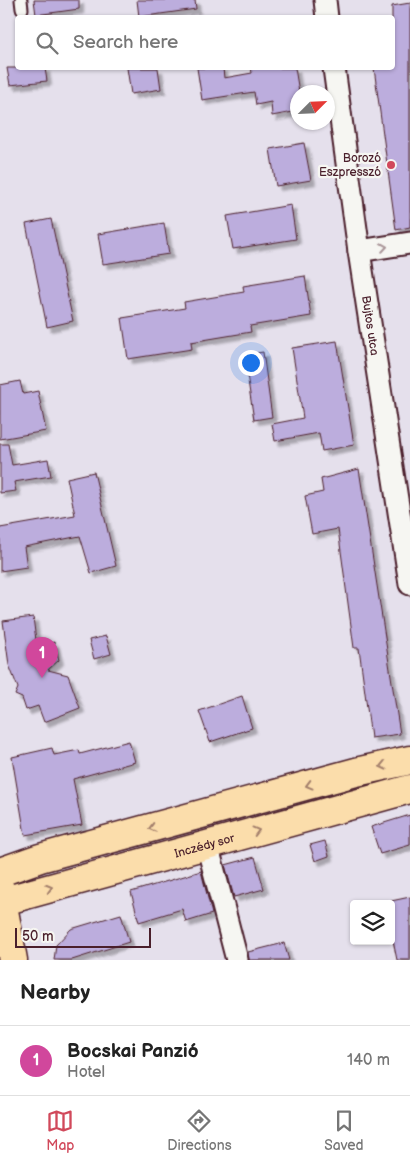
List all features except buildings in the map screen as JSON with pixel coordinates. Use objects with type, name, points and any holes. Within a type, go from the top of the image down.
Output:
[{"type":"main road","points":[[0,872],[40,858],[356,772],[410,760]]},
{"type":"main road","name":"Inczédy sor","points":[[1,897],[410,789]]},
{"type":"main road","points":[[1,897],[13,960]]},
{"type":"street","points":[[325,0],[327,15]]},
{"type":"street","name":"Bujtos utca","points":[[334,70],[359,251],[410,584]]},
{"type":"street","points":[[359,251],[410,243]]},
{"type":"street","points":[[207,844],[237,960]]},
{"type":"place","name":"Borozó Eszpresszó","points":[[391,165]]},
{"type":"place","name":"Bocskai Panzió","points":[[42,678]]}]
